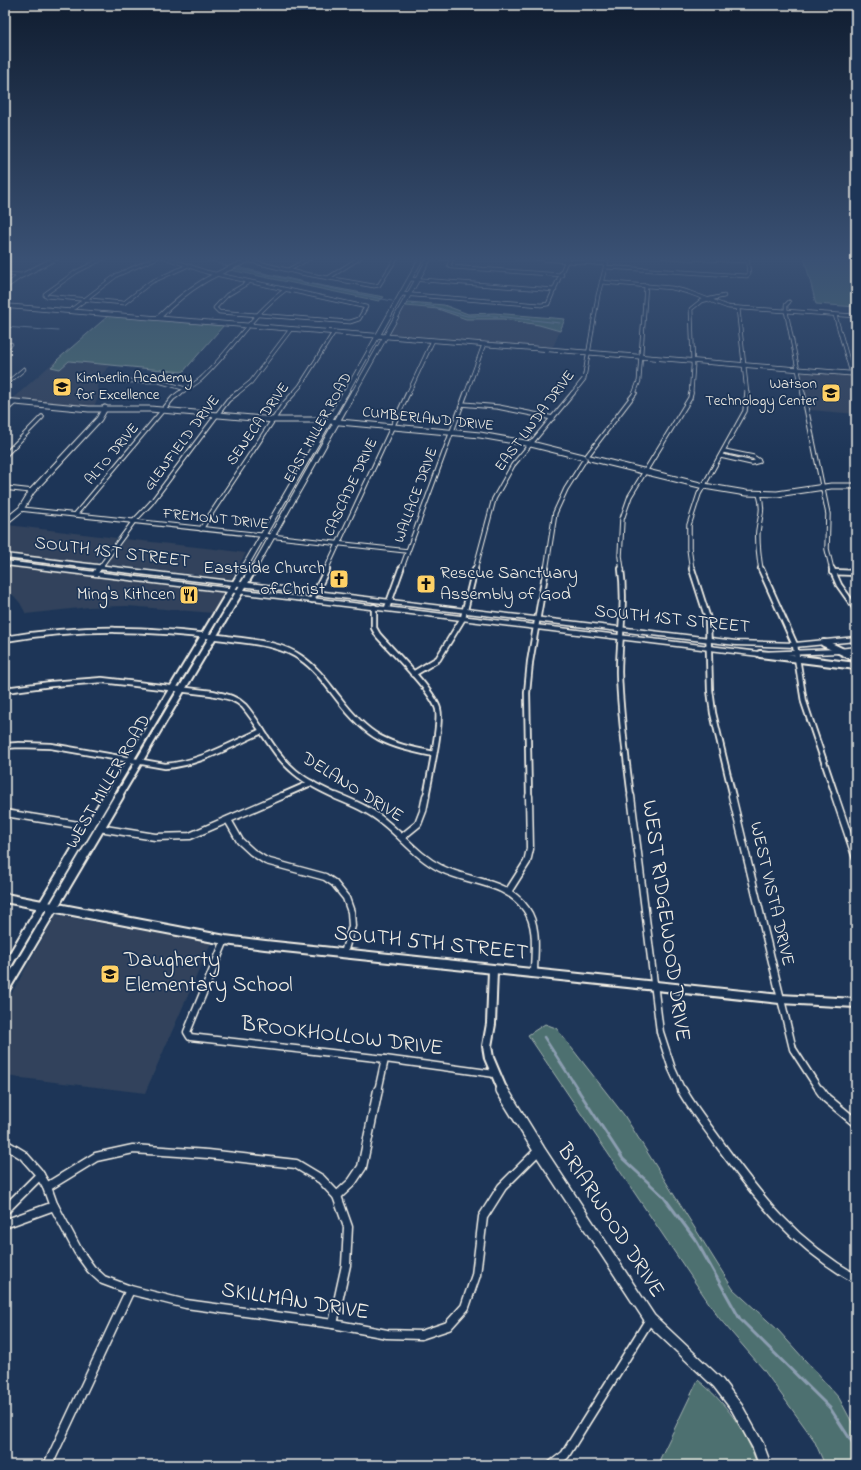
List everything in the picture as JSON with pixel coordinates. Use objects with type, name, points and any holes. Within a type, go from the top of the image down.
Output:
[{"type":"main road","name":"SOUTH 1ST STREET","points":[[5,556],[708,640],[755,644],[797,652]]},
{"type":"main road","points":[[19,564],[25,558]]},
{"type":"main road","name":"SOUTH 1ST STREET","points":[[5,563],[759,654],[797,652],[824,643],[856,639]]},
{"type":"main road","points":[[172,582],[177,576]]},
{"type":"main road","points":[[797,652],[856,649]]},
{"type":"street","name":"ALTO DRIVE","points":[[75,515],[164,409],[179,393],[203,378],[247,326]]},
{"type":"street","points":[[254,326],[854,374],[838,326]]},
{"type":"street","name":"EAST MILLER ROAD","points":[[232,590],[300,474],[384,326]]},
{"type":"street","name":"EAST MILLER ROAD","points":[[240,591],[272,537],[390,326]]},
{"type":"street","name":"EAST LINDA DRIVE","points":[[463,618],[494,499],[513,465],[584,379],[594,326]]},
{"type":"street","points":[[508,892],[527,862],[530,849],[527,693],[537,619],[555,513],[566,488],[586,458],[613,421],[619,416],[636,391],[639,381],[643,326]]},
{"type":"street","name":"WEST RIDGEWOOD DRIVE","points":[[691,326],[693,387],[690,398],[630,496],[622,519],[620,556],[624,590],[619,672],[625,746],[660,1032],[668,1061],[678,1083],[693,1107],[732,1161],[780,1222],[802,1244],[839,1271],[856,1279]]},
{"type":"street","name":"WEST VISTA DRIVE","points":[[740,326],[747,391],[745,411],[699,494],[691,520],[689,548],[693,575],[708,618],[710,690],[713,713],[780,999],[794,1049],[812,1080],[826,1098],[856,1123]]},
{"type":"street","points":[[789,326],[828,514],[828,553],[832,572],[841,589],[856,609]]},
{"type":"street","name":"GLENFIELD DRIVE","points":[[95,573],[217,414],[232,396],[251,382],[291,329]]},
{"type":"street","name":"SENECA DRIVE","points":[[201,529],[288,398],[300,386],[334,332]]},
{"type":"street","name":"CASCADE DRIVE","points":[[312,600],[433,340]]},
{"type":"street","points":[[5,348],[12,344]]},
{"type":"street","name":"WALLACE DRIVE","points":[[387,608],[484,344]]},
{"type":"street","points":[[5,385],[24,369]]},
{"type":"street","points":[[356,373],[363,374]]},
{"type":"street","points":[[126,381],[158,381],[186,389]]},
{"type":"street","name":"CUMBERLAND DRIVE","points":[[5,400],[89,409],[164,409],[274,420],[330,421],[480,435],[531,444],[704,486],[730,491],[759,494],[777,494],[822,487],[856,486]]},
{"type":"street","points":[[5,411],[16,402]]},
{"type":"street","points":[[462,404],[498,407],[553,418]]},
{"type":"street","points":[[5,522],[21,509],[32,491],[99,419],[105,408]]},
{"type":"street","points":[[5,455],[42,418]]},
{"type":"street","points":[[721,456],[752,463],[759,461],[753,457],[724,451]]},
{"type":"street","points":[[300,474],[307,474]]},
{"type":"street","points":[[5,488],[32,491]]},
{"type":"street","points":[[759,494],[762,504],[762,513],[758,532],[758,554],[761,570],[797,652],[804,702],[856,858]]},
{"type":"street","name":"FREMONT DRIVE","points":[[21,509],[407,551]]},
{"type":"street","points":[[832,572],[856,573]]},
{"type":"street","name":"WEST MILLER ROAD","points":[[5,969],[232,590]]},
{"type":"street","name":"WEST MILLER ROAD","points":[[5,990],[240,591]]},
{"type":"street","points":[[374,607],[374,628],[378,635],[429,693],[438,709],[434,754],[423,810],[418,824],[402,837]]},
{"type":"street","points":[[413,674],[438,659],[463,618]]},
{"type":"street","points":[[5,640],[62,631],[129,628],[162,630],[272,645],[291,651],[303,659],[355,719],[373,735],[399,746],[434,754]]},
{"type":"street","points":[[824,643],[856,658]]},
{"type":"street","name":"SOUTH 1ST STREET","points":[[797,652],[856,666]]},
{"type":"street","name":"DELANO DRIVE","points":[[5,690],[50,684],[102,680],[182,689],[220,695],[238,701],[246,709],[282,758],[295,772],[319,788],[373,814],[402,837],[420,854],[440,868],[456,875],[493,885],[515,896],[525,907],[531,917],[534,937],[534,974]]},
{"type":"street","points":[[5,746],[16,744],[44,745],[130,760],[150,765],[170,766],[188,762],[262,731]]},
{"type":"street","points":[[5,813],[153,838],[173,838],[190,836],[228,820],[260,804],[311,783]]},
{"type":"street","points":[[228,820],[240,841],[252,852],[266,861],[325,877],[334,883],[346,898],[351,912],[352,926],[344,953]]},
{"type":"street","name":"SOUTH 5TH STREET","points":[[5,898],[55,906],[225,940],[494,970],[780,999],[856,1003]]},
{"type":"street","name":"BROOKHOLLOW DRIVE","points":[[225,940],[187,1032],[190,1037],[386,1059],[495,1074]]},
{"type":"street","name":"BRIARWOOD DRIVE","points":[[494,970],[491,1024],[488,1046],[489,1058],[499,1084],[539,1150],[650,1319],[718,1384],[738,1408],[758,1446],[765,1465]]},
{"type":"street","points":[[336,1196],[352,1182],[362,1167],[386,1059]]},
{"type":"street","name":"SKILLMAN DRIVE","points":[[5,1144],[23,1155],[40,1175],[54,1206],[78,1251],[91,1269],[103,1280],[130,1290],[186,1304],[333,1324],[387,1334],[421,1334],[448,1326],[465,1308],[474,1286],[483,1217],[502,1187],[539,1150]]},
{"type":"street","points":[[46,1187],[96,1157],[132,1149],[208,1154],[296,1164],[321,1179],[336,1196],[342,1207],[348,1227],[346,1265],[333,1324]]},
{"type":"street","points":[[5,1210],[40,1175]]},
{"type":"street","points":[[5,1219],[7,1222],[54,1206]]},
{"type":"street","points":[[48,1465],[130,1290]]},
{"type":"street","points":[[552,1465],[565,1455],[650,1319]]},
{"type":"shaded area","points":[[395,326],[541,326],[560,331],[553,347],[390,334]]},
{"type":"shaded area","name":"Kimberlin Academy for Excellence","points":[[56,360],[111,365],[96,380],[100,394],[94,406],[11,400]]},
{"type":"shaded area","name":"Watson Technology Center","points":[[801,372],[856,376],[856,414],[809,410]]},
{"type":"shaded area","points":[[8,525],[117,538],[95,564],[5,553],[5,526]]},
{"type":"shaded area","points":[[125,539],[246,553],[231,579],[106,564]]},
{"type":"shaded area","points":[[5,566],[122,579],[222,592],[225,594],[213,613],[127,606],[89,607],[26,614],[20,603],[13,595],[5,592]]},
{"type":"shaded area","name":"Daugherty Elementary School","points":[[56,915],[211,943],[145,1093],[5,1076],[5,1005]]},
{"type":"green space","points":[[97,326],[223,326],[183,372],[69,361],[60,369],[51,367],[58,361],[57,360]]},
{"type":"green space","points":[[541,326],[562,326],[560,331]]},
{"type":"green space","points":[[545,1024],[556,1028],[624,1115],[733,1289],[778,1330],[839,1398],[856,1430],[856,1465],[825,1465],[814,1440],[763,1369],[719,1318],[528,1035]]},
{"type":"green space","points":[[698,1380],[717,1398],[734,1418],[753,1452],[757,1465],[657,1465]]},
{"type":"waterway","points":[[5,327],[58,331]]},
{"type":"waterway","points":[[544,1037],[579,1091]]},
{"type":"waterway","points":[[578,1090],[623,1159],[663,1196],[697,1242],[740,1319],[830,1408],[854,1445],[856,1454]]},
{"type":"place","name":"Kimberlin Academy for Excellence","points":[[62,387]]},
{"type":"place","name":"Watson Technology Center","points":[[831,393]]},
{"type":"place","name":"Eastside Church of Christ","points":[[339,579]]},
{"type":"place","name":"Rescue Sanctuary Assembly of God","points":[[426,584]]},
{"type":"place","name":"Ming's Kithcen","points":[[189,595]]},
{"type":"place","name":"Daugherty Elementary School","points":[[110,974]]}]
